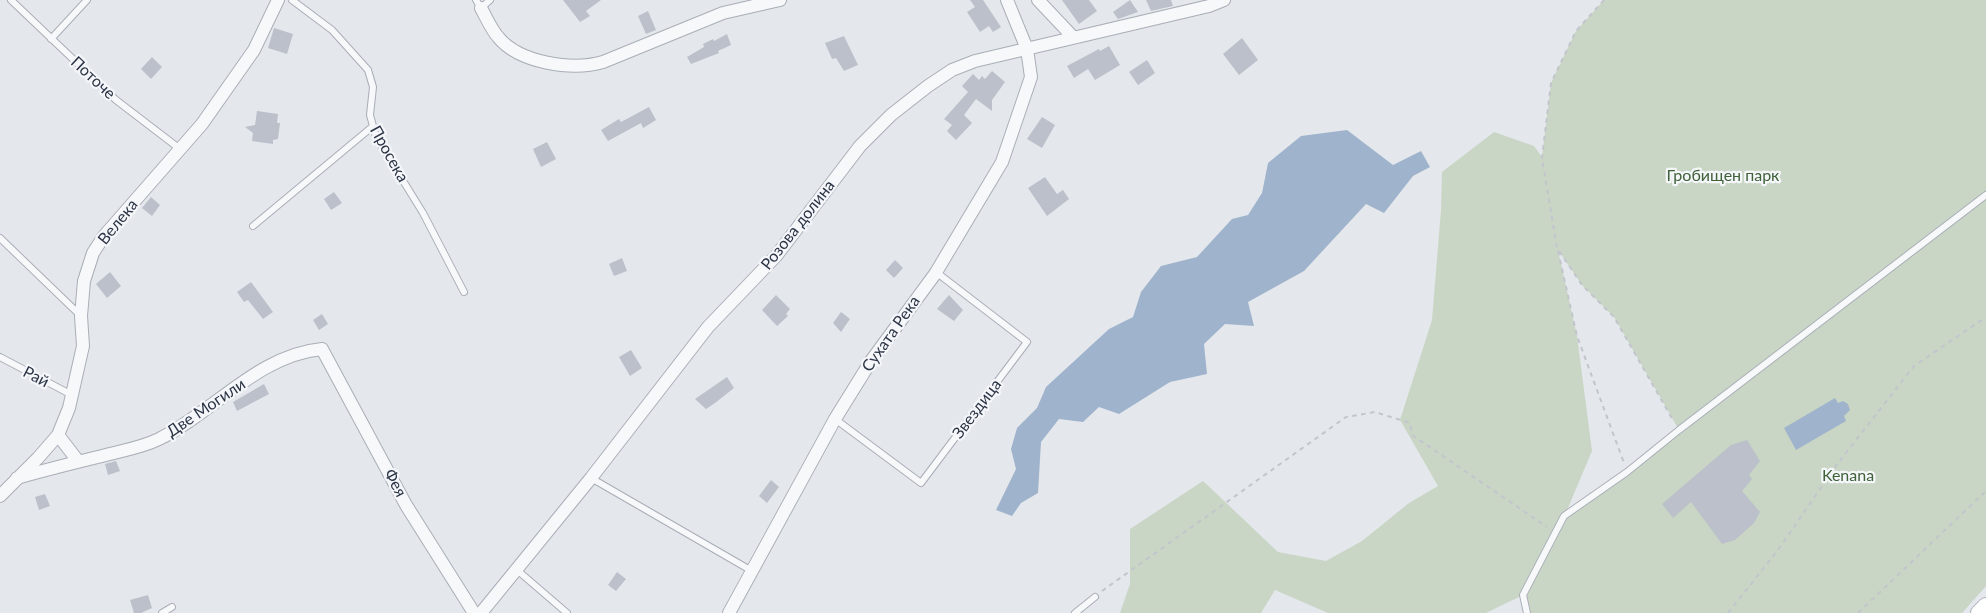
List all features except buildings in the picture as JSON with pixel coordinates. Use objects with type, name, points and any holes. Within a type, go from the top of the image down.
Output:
[{"type":"main road","points":[[1979,613],[1986,606]]},
{"type":"street","name":"Велека","points":[[0,496],[58,435],[72,395],[83,346],[81,316],[84,281],[93,253],[104,236],[202,124],[254,50],[279,0]]},
{"type":"street","points":[[483,3],[497,36],[505,44],[531,58],[545,62],[583,66],[603,62],[723,12],[780,0]]},
{"type":"street","name":"Сухата Река","points":[[729,613],[835,419],[871,361],[936,272],[1002,162],[1031,77],[1027,49],[1006,0]]},
{"type":"street","points":[[1038,0],[1073,37]]},
{"type":"street","name":"Розова долина","points":[[481,613],[591,478],[708,327],[776,256],[860,146],[883,122],[952,70],[975,61],[1224,0]]},
{"type":"street","name":"Две Могили","points":[[17,478],[157,440],[180,427],[255,375],[285,358],[308,350],[322,349]]},
{"type":"street","name":"Фея","points":[[322,349],[406,505],[474,613]]},
{"type":"street","points":[[58,435],[78,461]]},
{"type":"lane","name":"Поточе","points":[[11,0],[116,100],[180,149]]},
{"type":"lane","points":[[51,39],[87,0]]},
{"type":"lane","name":"Просека","points":[[292,0],[332,30],[368,70],[373,87],[370,115],[376,137],[423,213],[464,292]]},
{"type":"lane","points":[[253,226],[372,127]]},
{"type":"lane","points":[[1527,613],[1523,595],[1564,516],[1627,472],[1986,195]]},
{"type":"lane","points":[[0,238],[81,316]]},
{"type":"lane","name":"Звездица","points":[[835,419],[921,483],[1027,342],[936,272]]},
{"type":"lane","name":"Рай","points":[[0,357],[72,395]]},
{"type":"lane","points":[[591,478],[752,571]]},
{"type":"lane","points":[[516,570],[567,613]]},
{"type":"lane","points":[[1075,613],[1095,597]]},
{"type":"lane","points":[[162,613],[172,607]]},
{"type":"path","points":[[1604,0],[1576,32],[1551,83],[1542,158],[1557,248],[1577,336],[1627,472]]},
{"type":"path","points":[[1557,248],[1582,285],[1614,317],[1679,430]]},
{"type":"path","points":[[1728,613],[1778,550],[1838,463],[1914,366],[1986,317]]},
{"type":"path","points":[[1095,597],[1346,417],[1375,412],[1410,423],[1412,435],[1556,532]]},
{"type":"path","points":[[1858,613],[1986,491]]},
{"type":"green space","points":[[1604,0],[1986,0],[1986,586],[1962,613],[1523,613],[1523,595],[1486,613],[1328,613],[1275,590],[1261,613],[1120,613],[1130,584],[1130,529],[1203,481],[1278,552],[1326,561],[1362,541],[1409,503],[1438,486],[1400,420],[1432,320],[1442,172],[1494,132],[1534,146],[1542,157],[1551,83],[1576,31]],"holes":[[[1558,250],[1582,285],[1614,317],[1679,430],[1565,515],[1592,451],[1577,336]]]},
{"type":"water","points":[[1347,130],[1393,165],[1421,151],[1430,167],[1413,176],[1384,213],[1366,204],[1304,271],[1248,302],[1254,326],[1225,324],[1204,344],[1207,374],[1170,382],[1119,414],[1099,407],[1083,422],[1059,419],[1041,442],[1038,493],[1021,503],[1012,516],[996,510],[1016,469],[1011,449],[1017,428],[1037,408],[1046,387],[1109,329],[1133,317],[1141,292],[1161,266],[1197,257],[1232,219],[1248,215],[1262,193],[1268,163],[1301,136]]},
{"type":"water","points":[[1835,398],[1838,403],[1843,401],[1848,404],[1850,410],[1844,416],[1846,421],[1796,450],[1784,428]]},
{"type":"park label","name":"Гробищен парк","points":[[1723,176]]},
{"type":"park label","name":"Kenana","points":[[1848,476]]}]
